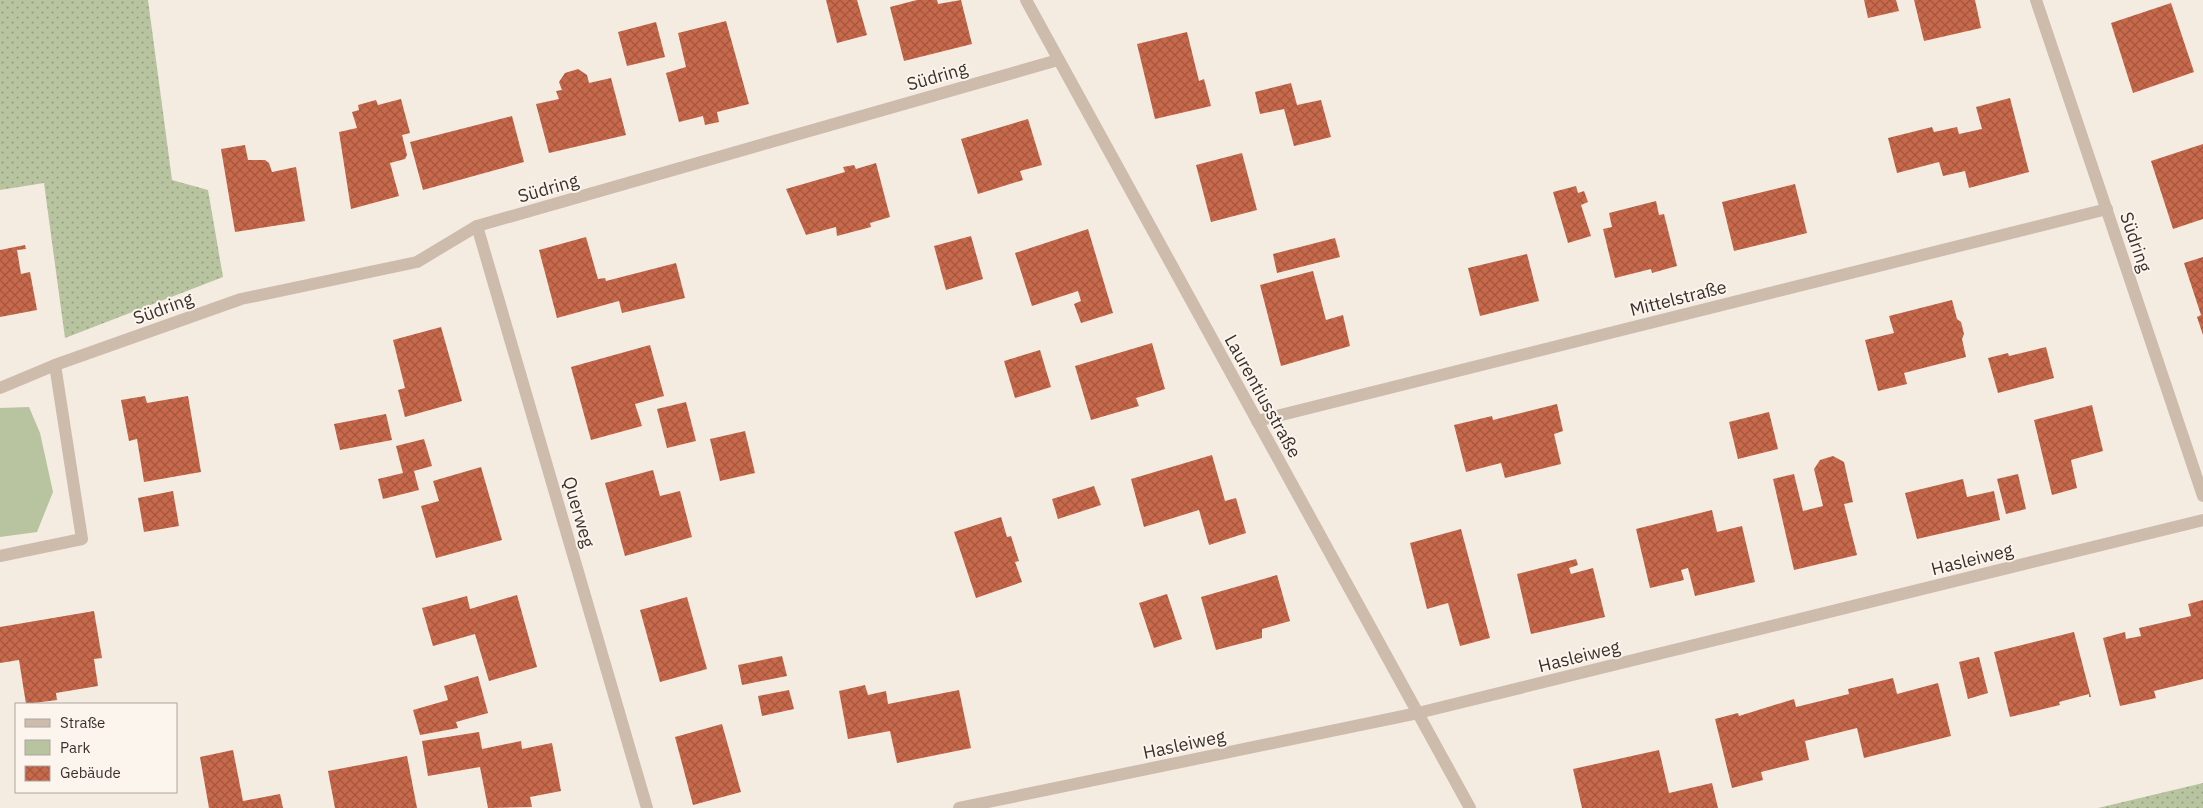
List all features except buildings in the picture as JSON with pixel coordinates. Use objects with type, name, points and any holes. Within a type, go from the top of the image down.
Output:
[{"type":"street","name":"Laurentiusstraße","points":[[1026,0],[1470,808]]},
{"type":"street","name":"Südring","points":[[2036,0],[2203,496]]},
{"type":"street","name":"Südring","points":[[0,388],[54,365],[241,299],[417,262],[477,226],[1058,60]]},
{"type":"street","name":"Mittelstraße","points":[[1257,421],[2107,208]]},
{"type":"street","name":"Querweg","points":[[477,226],[647,808]]},
{"type":"street","points":[[0,556],[82,539],[54,365]]},
{"type":"street","name":"Hasleiweg","points":[[959,808],[1418,713],[2203,520]]},
{"type":"green space","points":[[0,0],[148,0],[172,180],[208,190],[223,277],[65,338],[44,183],[0,190]]},
{"type":"green space","points":[[29,407],[40,433],[53,492],[37,532],[0,537],[0,408]]},
{"type":"green space","points":[[2203,783],[2203,808],[2098,808]]}]
